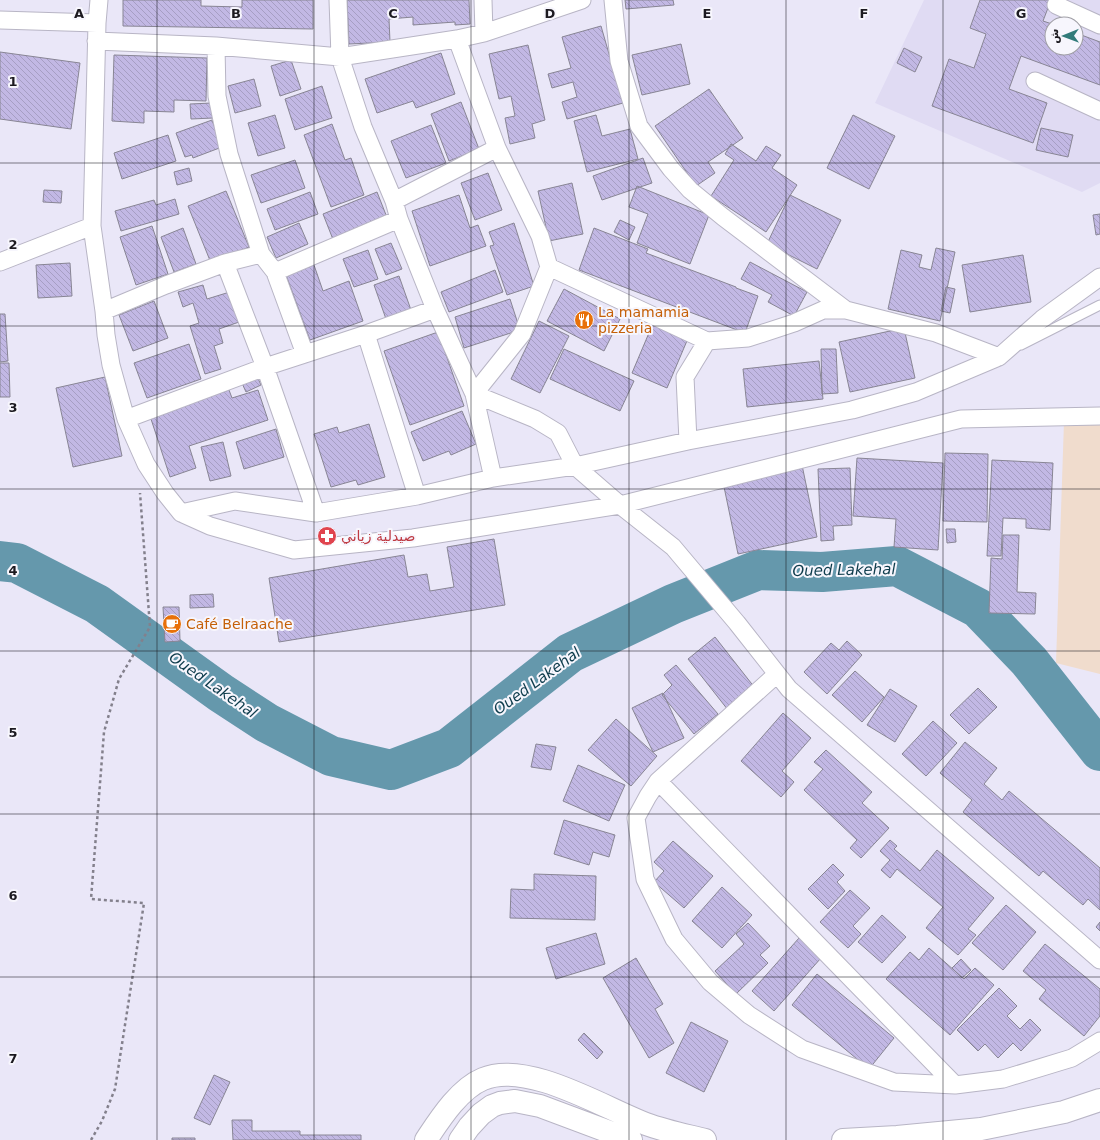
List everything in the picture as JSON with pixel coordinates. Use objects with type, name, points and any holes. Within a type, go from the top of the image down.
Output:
[{"type":"main road","points":[[426,1140],[458,1097],[470,1087],[483,1079],[497,1075],[510,1074],[528,1076],[557,1085],[646,1124],[705,1140]]},
{"type":"main road","points":[[843,1140],[897,1137],[981,1129],[1064,1112],[1100,1100]]},
{"type":"main road","points":[[460,1140],[481,1114],[492,1106],[500,1103],[515,1101],[540,1106],[631,1140]]},
{"type":"street","points":[[99,0],[96,41],[92,226],[111,365],[126,419],[146,464],[165,493],[181,513],[210,526],[294,550],[413,538],[620,505],[961,419],[1100,416]]},
{"type":"street","points":[[338,0],[340,57],[363,127],[394,201],[435,309],[474,394],[493,478]]},
{"type":"street","points":[[483,0],[484,33]]},
{"type":"street","points":[[96,41],[216,46],[340,57],[457,39],[484,33],[582,0]]},
{"type":"street","points":[[614,0],[619,61],[639,126],[671,169],[690,190],[846,310]]},
{"type":"street","points":[[1056,5],[1100,25]]},
{"type":"street","points":[[0,20],[97,23]]},
{"type":"street","points":[[457,39],[497,148],[540,236],[549,267],[522,334],[474,394]]},
{"type":"street","points":[[216,46],[217,96],[229,154],[261,254],[275,272],[305,354]]},
{"type":"street","points":[[1035,81],[1100,111]]},
{"type":"street","points":[[394,201],[497,148]]},
{"type":"street","points":[[275,272],[400,219]]},
{"type":"street","points":[[0,262],[92,226]]},
{"type":"street","points":[[104,311],[166,285],[225,263],[261,254]]},
{"type":"street","points":[[225,263],[265,367],[316,513]]},
{"type":"street","points":[[549,267],[707,341],[748,338],[794,323],[823,310],[846,310],[936,333],[1000,356]]},
{"type":"street","points":[[181,513],[235,501],[316,513],[417,496],[493,478],[575,466],[688,441],[852,410],[916,392],[1000,356],[1042,318],[1100,277]]},
{"type":"street","points":[[126,419],[265,367],[366,334],[435,309]]},
{"type":"street","points":[[366,334],[417,496]]},
{"type":"street","points":[[688,441],[685,377],[707,341]]},
{"type":"street","points":[[474,394],[535,419],[558,433],[575,466],[620,505],[673,547],[788,689],[1100,960]]},
{"type":"street","points":[[777,674],[658,781],[636,818],[645,879],[674,939],[710,982],[749,1015],[802,1049],[894,1082],[955,1085],[1003,1079],[1072,1058],[1100,1041]]},
{"type":"street","points":[[658,781],[955,1085]]},
{"type":"lane","points":[[1000,356],[1100,306]]},
{"type":"path","points":[[92,1140],[102,1121],[115,1088],[144,902],[91,899],[104,732],[119,679],[150,628],[139,482],[146,464]]},
{"type":"shaded area","points":[[924,0],[1100,0],[1100,183],[1082,192],[875,103]]},
{"type":"shaded area","points":[[1064,421],[1100,423],[1100,674],[1056,663]]},
{"type":"building","points":[[123,0],[201,0],[201,6],[242,7],[242,0],[313,0],[313,29],[123,26]]},
{"type":"building","points":[[347,0],[469,0],[470,24],[455,25],[455,22],[413,25],[413,17],[389,19],[390,42],[349,44]]},
{"type":"building","points":[[625,0],[673,0],[674,5],[626,9]]},
{"type":"building","points":[[980,0],[1051,0],[1043,21],[1044,56],[1084,56],[1084,36],[1100,42],[1100,85],[1021,56],[1009,89],[1047,103],[1033,143],[932,106],[949,59],[974,68],[986,34],[970,28]]},
{"type":"building","points":[[601,26],[623,103],[567,119],[562,102],[577,97],[573,82],[552,88],[548,74],[571,68],[562,37]]},
{"type":"building","points":[[681,44],[690,84],[642,95],[632,55]]},
{"type":"building","points":[[528,45],[545,120],[532,124],[535,138],[510,144],[505,118],[515,116],[511,96],[499,99],[489,54]]},
{"type":"building","points":[[904,48],[922,57],[915,72],[897,63]]},
{"type":"building","points":[[0,52],[80,63],[71,129],[0,119]]},
{"type":"building","points":[[441,53],[455,94],[416,108],[413,101],[377,113],[365,79]]},
{"type":"building","points":[[114,55],[207,58],[206,101],[174,100],[174,112],[144,111],[144,123],[112,121]]},
{"type":"building","points":[[291,60],[301,89],[280,96],[271,66]]},
{"type":"building","points":[[254,79],[261,106],[235,113],[228,86]]},
{"type":"building","points":[[322,86],[332,118],[295,130],[285,99]]},
{"type":"building","points":[[709,89],[743,138],[708,162],[715,173],[696,186],[655,126]]},
{"type":"building","points":[[461,102],[479,149],[449,161],[431,114]]},
{"type":"building","points":[[212,103],[213,118],[191,119],[190,104]]},
{"type":"building","points":[[275,115],[285,148],[258,156],[248,123]]},
{"type":"building","points":[[596,115],[602,136],[630,129],[638,159],[587,172],[574,121]]},
{"type":"building","points":[[853,115],[895,136],[869,189],[827,168]]},
{"type":"building","points":[[212,120],[222,147],[193,158],[192,155],[185,157],[176,133]]},
{"type":"building","points":[[332,124],[345,160],[351,158],[364,195],[331,207],[304,135]]},
{"type":"building","points":[[431,125],[446,163],[406,178],[391,141]]},
{"type":"building","points":[[1041,128],[1073,135],[1068,157],[1036,150]]},
{"type":"building","points":[[168,135],[176,161],[122,179],[114,153]]},
{"type":"building","points":[[731,144],[756,161],[766,146],[781,155],[772,168],[797,185],[766,232],[711,196],[734,160],[725,154]]},
{"type":"building","points":[[643,158],[652,183],[602,200],[593,176]]},
{"type":"building","points":[[295,160],[305,188],[261,203],[251,175]]},
{"type":"building","points":[[189,168],[192,181],[177,185],[174,172]]},
{"type":"building","points":[[488,173],[502,210],[475,220],[461,183]]},
{"type":"building","points":[[572,183],[583,234],[549,241],[538,191]]},
{"type":"building","points":[[637,186],[709,215],[690,264],[637,243],[648,214],[629,207]]},
{"type":"building","points":[[44,190],[62,191],[61,203],[43,202]]},
{"type":"building","points":[[226,191],[249,247],[211,263],[188,206]]},
{"type":"building","points":[[310,192],[318,214],[275,230],[267,209]]},
{"type":"building","points":[[377,192],[388,220],[334,242],[323,214]]},
{"type":"building","points":[[459,195],[470,228],[478,225],[486,246],[430,266],[412,211]]},
{"type":"building","points":[[790,195],[841,220],[817,269],[767,244]]},
{"type":"building","points":[[175,199],[179,214],[121,231],[115,211],[154,200],[156,205]]},
{"type":"building","points":[[1100,214],[1100,234],[1096,235],[1093,215]]},
{"type":"building","points":[[620,220],[635,227],[629,240],[614,232]]},
{"type":"building","points":[[299,223],[308,244],[276,258],[267,237]]},
{"type":"building","points":[[514,223],[534,286],[507,295],[490,246],[494,245],[489,232]]},
{"type":"building","points":[[152,226],[168,274],[136,285],[120,237]]},
{"type":"building","points":[[183,228],[196,264],[174,272],[161,237]]},
{"type":"building","points":[[594,228],[648,249],[646,253],[758,296],[745,333],[579,270]]},
{"type":"building","points":[[391,243],[402,269],[386,275],[375,249]]},
{"type":"building","points":[[936,248],[955,252],[940,321],[888,309],[901,250],[922,255],[919,267],[931,270]]},
{"type":"building","points":[[368,250],[378,279],[354,287],[343,259]]},
{"type":"building","points":[[1023,255],[1031,302],[970,312],[962,265]]},
{"type":"building","points":[[750,262],[807,292],[794,316],[768,302],[772,295],[741,279]]},
{"type":"building","points":[[70,263],[72,296],[38,298],[36,265]]},
{"type":"building","points":[[314,265],[323,291],[349,281],[363,321],[310,340],[286,275]]},
{"type":"building","points":[[495,270],[503,292],[449,312],[441,292]]},
{"type":"building","points":[[399,276],[411,310],[386,319],[374,285]]},
{"type":"building","points":[[203,285],[207,299],[233,291],[242,321],[219,329],[223,343],[214,346],[221,369],[205,374],[190,326],[199,323],[193,303],[183,307],[178,292]]},
{"type":"building","points":[[946,287],[955,289],[950,313],[941,311]]},
{"type":"building","name":"La mamamia pizzeria","points":[[564,289],[620,319],[604,351],[547,321]]},
{"type":"building","points":[[510,299],[520,330],[464,348],[455,317]]},
{"type":"building","points":[[154,301],[168,338],[133,351],[119,315]]},
{"type":"building","points":[[0,314],[5,314],[8,361],[0,362]]},
{"type":"building","points":[[539,321],[569,336],[540,393],[511,379]]},
{"type":"building","points":[[654,321],[689,336],[667,388],[632,373]]},
{"type":"building","points":[[904,328],[915,378],[850,392],[839,342]]},
{"type":"building","points":[[438,332],[464,406],[410,425],[384,351]]},
{"type":"building","points":[[189,344],[201,379],[147,398],[134,363]]},
{"type":"building","points":[[564,349],[634,381],[620,411],[550,379]]},
{"type":"building","points":[[821,349],[836,349],[838,393],[822,394]]},
{"type":"building","points":[[819,361],[823,399],[747,407],[743,369]]},
{"type":"building","points":[[0,363],[9,363],[10,397],[0,397]]},
{"type":"building","points":[[256,374],[261,385],[246,392],[241,381]]},
{"type":"building","points":[[105,377],[122,456],[73,467],[56,388]]},
{"type":"building","points":[[229,390],[232,398],[258,390],[268,420],[189,446],[196,468],[170,477],[150,416]]},
{"type":"building","points":[[462,411],[476,444],[451,455],[449,451],[423,461],[411,432]]},
{"type":"building","points":[[369,424],[385,477],[358,485],[356,480],[331,487],[314,434],[337,427],[339,433]]},
{"type":"building","points":[[276,429],[284,457],[244,469],[236,442]]},
{"type":"building","points":[[223,442],[231,476],[210,481],[201,447]]},
{"type":"building","points":[[945,453],[988,454],[987,522],[943,521]]},
{"type":"building","points":[[857,458],[943,463],[938,550],[894,547],[896,519],[853,516]]},
{"type":"building","points":[[992,460],[1053,463],[1050,530],[1026,528],[1026,519],[1003,518],[1001,556],[987,556]]},
{"type":"building","points":[[802,465],[817,537],[738,554],[723,482]]},
{"type":"building","points":[[850,468],[852,525],[833,526],[834,540],[821,541],[818,469]]},
{"type":"building","points":[[946,529],[955,529],[956,542],[947,543]]},
{"type":"building","points":[[1003,535],[1019,535],[1017,592],[1036,593],[1035,614],[989,613],[991,558],[1002,559]]},
{"type":"building","points":[[494,539],[505,605],[279,642],[269,578],[404,555],[408,577],[427,574],[430,591],[454,587],[447,547]]},
{"type":"building","points":[[213,594],[214,607],[190,608],[190,595]]},
{"type":"building","name":"Café Belraache","points":[[163,607],[179,607],[180,641],[165,642]]},
{"type":"building","points":[[715,637],[755,688],[728,710],[688,659]]},
{"type":"building","points":[[847,641],[862,655],[827,694],[804,672],[831,643],[839,650]]},
{"type":"building","points":[[676,665],[718,714],[694,734],[662,695],[672,685],[664,675]]},
{"type":"building","points":[[855,671],[884,697],[862,722],[832,695]]},
{"type":"building","points":[[978,688],[997,707],[969,734],[950,715]]},
{"type":"building","points":[[890,689],[917,706],[895,742],[867,725]]},
{"type":"building","points":[[663,693],[684,738],[653,752],[632,708]]},
{"type":"building","points":[[783,713],[811,738],[782,771],[794,782],[781,797],[741,761]]},
{"type":"building","points":[[616,719],[657,756],[631,786],[588,750]]},
{"type":"building","points":[[933,721],[957,743],[926,776],[902,754]]},
{"type":"building","points":[[965,742],[997,768],[984,784],[1002,800],[1009,791],[1100,868],[1100,910],[1088,899],[1083,905],[1043,871],[1039,876],[963,812],[972,800],[940,773]]},
{"type":"building","points":[[536,744],[556,747],[551,770],[531,767]]},
{"type":"building","points":[[826,750],[872,792],[862,803],[889,828],[861,858],[850,848],[857,840],[804,790],[823,769],[814,762]]},
{"type":"building","points":[[578,765],[625,785],[609,821],[563,801]]},
{"type":"building","points":[[564,820],[615,835],[609,857],[593,852],[589,865],[554,854]]},
{"type":"building","points":[[890,840],[897,846],[894,849],[920,871],[937,850],[994,898],[968,929],[976,935],[958,955],[926,928],[943,907],[897,869],[890,878],[881,870],[890,860],[880,851]]},
{"type":"building","points":[[673,841],[713,876],[684,908],[654,882],[664,871],[654,862]]},
{"type":"building","points":[[833,864],[844,875],[837,882],[845,891],[828,909],[808,889]]},
{"type":"building","points":[[534,874],[596,876],[595,920],[510,918],[511,889],[534,890]]},
{"type":"building","points":[[722,887],[752,915],[722,948],[692,921]]},
{"type":"building","points":[[850,890],[870,908],[853,926],[861,934],[848,948],[820,922]]},
{"type":"building","points":[[1006,905],[1036,932],[1003,970],[972,943]]},
{"type":"building","points":[[882,915],[906,937],[882,963],[858,942]]},
{"type":"building","points":[[1100,922],[1100,931],[1096,927]]},
{"type":"building","points":[[748,923],[770,946],[760,955],[768,963],[736,994],[715,971],[744,944],[736,934]]},
{"type":"building","points":[[596,933],[605,964],[556,979],[546,948]]},
{"type":"building","points":[[799,938],[821,958],[774,1011],[752,991]]},
{"type":"building","points":[[1045,944],[1100,989],[1100,1016],[1084,1036],[1039,999],[1046,990],[1023,971]]},
{"type":"building","points":[[929,948],[964,979],[975,968],[994,985],[950,1035],[886,979],[910,952],[919,960]]},
{"type":"building","points":[[636,958],[663,1004],[655,1009],[674,1043],[649,1058],[603,978]]},
{"type":"building","points":[[961,959],[971,970],[962,978],[952,968]]},
{"type":"building","points":[[817,974],[894,1038],[869,1069],[792,1005]]},
{"type":"building","points":[[999,988],[1017,1006],[1007,1016],[1020,1029],[1030,1019],[1041,1030],[1021,1051],[1013,1043],[998,1058],[985,1044],[978,1051],[957,1030]]},
{"type":"building","points":[[691,1022],[728,1041],[704,1092],[666,1073]]},
{"type":"building","points":[[584,1033],[603,1052],[597,1059],[578,1040]]},
{"type":"building","points":[[214,1075],[230,1082],[210,1125],[194,1118]]},
{"type":"building","points":[[232,1120],[252,1120],[252,1131],[300,1131],[300,1135],[361,1135],[361,1140],[233,1140]]},
{"type":"building","points":[[172,1138],[195,1138],[195,1140],[172,1140]]},
{"type":"waterway","name":"Oued Lakehal","points":[[0,561],[17,563],[97,604],[221,693],[267,723],[331,756],[391,770],[449,748],[570,653],[673,604],[758,570],[822,572],[897,566],[978,608],[1029,661],[1100,751]]},
{"type":"place","name":"La mamamia pizzeria","points":[[584,320]]},
{"type":"place","name":"صيدلية زياني","points":[[327,536]]},
{"type":"place","name":"Café Belraache","points":[[172,624]]}]
